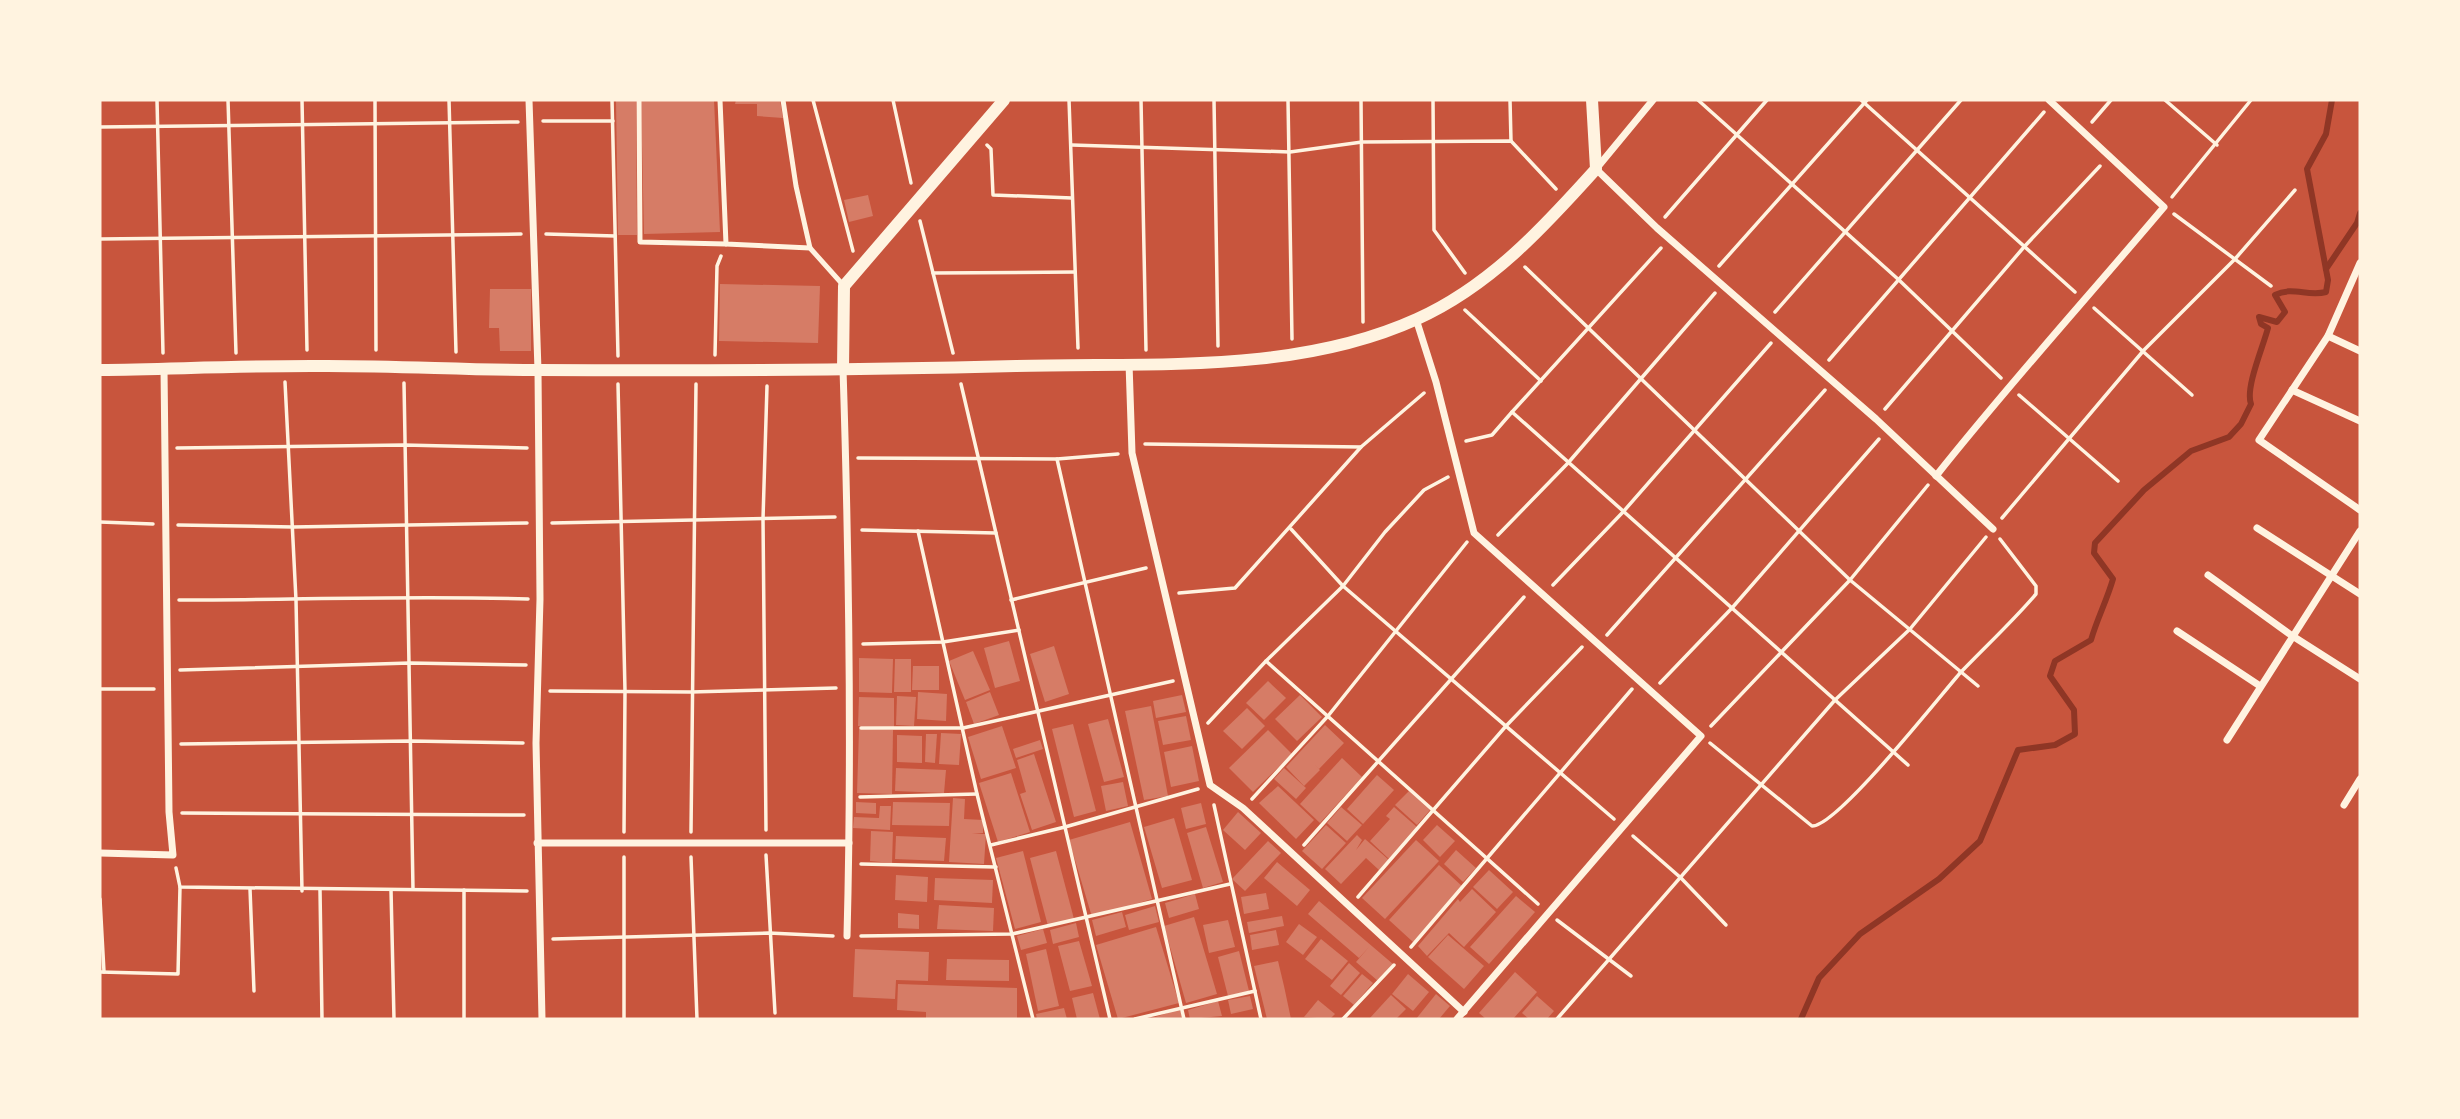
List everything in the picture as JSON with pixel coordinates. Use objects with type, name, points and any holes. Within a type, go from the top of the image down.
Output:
[{"type":"street","points":[[528,100],[538,370],[540,599],[536,743],[541,1019]]},
{"type":"street","points":[[846,936],[849,797],[844,286],[1004,100]]},
{"type":"street","points":[[1592,100],[1595,169],[1657,228],[1888,429],[1993,528]]},
{"type":"street","points":[[100,370],[285,366],[538,370],[957,368],[1219,361],[1293,355],[1363,339],[1416,319],[1474,286],[1514,256],[1567,201],[1653,100]]},
{"type":"street","points":[[1936,476],[2008,385],[2085,301],[2164,207],[2051,101]]},
{"type":"street","points":[[2360,263],[2359,273],[2328,336],[2259,440],[2360,510]]},
{"type":"street","points":[[1416,319],[1436,382],[1474,533],[1701,736],[1457,1019]]},
{"type":"street","points":[[2328,336],[2360,351]]},
{"type":"street","points":[[1129,363],[1132,448],[1210,785],[1243,808],[1464,1012]]},
{"type":"street","points":[[100,853],[173,855],[169,813],[163,369]]},
{"type":"street","points":[[2292,390],[2360,421]]},
{"type":"street","points":[[2257,528],[2360,594]]},
{"type":"street","points":[[2227,740],[2291,635],[2360,531]]},
{"type":"street","points":[[2208,575],[2291,635],[2360,679]]},
{"type":"street","points":[[2177,631],[2260,686]]},
{"type":"street","points":[[2344,805],[2360,779]]},
{"type":"street","points":[[537,843],[849,843]]},
{"type":"lane","points":[[639,100],[640,242],[810,248]]},
{"type":"lane","points":[[720,100],[726,244]]},
{"type":"lane","points":[[783,100],[796,186],[810,248],[844,286]]},
{"type":"path","points":[[157,100],[163,369]]},
{"type":"path","points":[[228,100],[237,367]]},
{"type":"path","points":[[302,100],[307,366]]},
{"type":"path","points":[[375,100],[376,366]]},
{"type":"path","points":[[449,100],[457,368]]},
{"type":"path","points":[[612,100],[625,691],[624,1019]]},
{"type":"path","points":[[813,100],[858,270]]},
{"type":"path","points":[[893,100],[915,203],[980,457],[1110,1019]]},
{"type":"path","points":[[1069,100],[1079,364]]},
{"type":"path","points":[[1141,100],[1146,363]]},
{"type":"path","points":[[1214,100],[1219,361]]},
{"type":"path","points":[[1288,100],[1293,355]]},
{"type":"path","points":[[1361,100],[1363,339]]},
{"type":"path","points":[[1433,100],[1434,230],[1474,286]]},
{"type":"path","points":[[1510,100],[1511,141],[1567,201]]},
{"type":"path","points":[[1698,100],[1899,280],[2008,385],[2118,481]]},
{"type":"path","points":[[1657,228],[1767,100]]},
{"type":"path","points":[[1767,322],[1961,100]]},
{"type":"path","points":[[2083,132],[2111,100]]},
{"type":"path","points":[[2165,100],[2217,145]]},
{"type":"path","points":[[2251,100],[2164,207],[2271,286]]},
{"type":"path","points":[[1712,275],[1864,101],[2192,395]]},
{"type":"path","points":[[1821,370],[1972,198],[2051,101]]},
{"type":"path","points":[[100,127],[613,121]]},
{"type":"path","points":[[975,133],[991,149],[993,195],[1073,198]]},
{"type":"path","points":[[1072,145],[1290,152],[1362,142],[1511,141]]},
{"type":"path","points":[[1876,419],[2024,247],[2109,157]]},
{"type":"path","points":[[1557,1019],[1835,700],[1910,629],[2144,350],[2235,259],[2295,190]]},
{"type":"path","points":[[100,239],[454,233],[615,236]]},
{"type":"path","points":[[1452,444],[1492,435],[1670,239]]},
{"type":"path","points":[[715,368],[716,266],[726,244]]},
{"type":"path","points":[[1514,256],[1850,580],[1978,686]]},
{"type":"path","points":[[933,273],[1075,272]]},
{"type":"path","points":[[1486,546],[1568,463],[1723,284]]},
{"type":"path","points":[[1453,300],[1541,381]]},
{"type":"path","points":[[1543,596],[1623,512],[1779,334]]},
{"type":"path","points":[[285,366],[296,600],[302,891]]},
{"type":"path","points":[[404,367],[413,889]]},
{"type":"path","points":[[696,368],[691,843],[697,1019]]},
{"type":"path","points":[[768,369],[763,520],[764,690],[769,933],[775,1013]]},
{"type":"path","points":[[1166,594],[1235,587],[1291,529],[1361,447],[1436,382]]},
{"type":"path","points":[[1598,645],[1833,382]]},
{"type":"path","points":[[1512,412],[1908,765]]},
{"type":"path","points":[[1651,692],[1732,608],[1888,429]]},
{"type":"path","points":[[165,449],[404,445],[538,449]]},
{"type":"path","points":[[846,458],[1057,459],[1132,448],[1361,447]]},
{"type":"path","points":[[1057,459],[1184,1019]]},
{"type":"path","points":[[1195,726],[1209,723],[1266,660],[1343,586],[1385,532],[1424,491],[1432,484],[1460,474]]},
{"type":"path","points":[[1936,476],[1850,580],[1701,736],[1815,827],[1836,813],[2037,590],[1993,528]]},
{"type":"path","points":[[100,522],[293,527],[693,522],[848,517]]},
{"type":"path","points":[[1291,529],[1343,586],[1681,878],[1726,925]]},
{"type":"path","points":[[847,530],[996,533]]},
{"type":"path","points":[[918,531],[977,794],[1033,1019]]},
{"type":"path","points":[[1243,808],[1328,716],[1474,533]]},
{"type":"path","points":[[1012,600],[1158,565]]},
{"type":"path","points":[[1294,856],[1532,587]]},
{"type":"path","points":[[167,600],[296,600],[409,595],[540,599]]},
{"type":"path","points":[[847,645],[943,642],[1018,630]]},
{"type":"path","points":[[1349,908],[1506,726],[1590,638]]},
{"type":"path","points":[[1266,660],[1547,912],[1631,976]]},
{"type":"path","points":[[167,671],[410,663],[538,665]]},
{"type":"path","points":[[848,728],[963,728],[1184,678]]},
{"type":"path","points":[[1342,1019],[1402,957],[1489,859],[1639,681]]},
{"type":"path","points":[[538,691],[691,692],[848,688]]},
{"type":"path","points":[[100,689],[168,690]]},
{"type":"path","points":[[169,745],[411,740],[536,743]]},
{"type":"path","points":[[991,845],[1065,827],[1210,785],[1261,1019]]},
{"type":"path","points":[[849,797],[977,794]]},
{"type":"path","points":[[169,813],[537,815]]},
{"type":"path","points":[[100,899],[102,972],[178,974],[180,887],[173,855]]},
{"type":"path","points":[[849,863],[996,867]]},
{"type":"path","points":[[541,939],[624,939],[693,934],[769,933],[846,936],[1012,934],[1087,919],[1230,884]]},
{"type":"path","points":[[180,887],[302,891],[539,891]]},
{"type":"path","points":[[250,888],[254,991]]},
{"type":"path","points":[[320,890],[322,1019]]},
{"type":"path","points":[[391,890],[394,1019]]},
{"type":"path","points":[[464,890],[464,1019]]},
{"type":"path","points":[[1135,1019],[1255,991]]},
{"type":"building","points":[[616,100],[636,100],[637,235],[618,235]]},
{"type":"building","points":[[641,100],[714,100],[720,232],[644,234]]},
{"type":"building","points":[[736,100],[780,100],[783,118],[757,116],[757,104],[735,104]]},
{"type":"building","points":[[868,195],[873,216],[849,222],[844,200]]},
{"type":"building","points":[[720,284],[820,286],[818,343],[719,341]]},
{"type":"building","points":[[490,289],[531,289],[531,351],[500,351],[499,328],[489,328]]},
{"type":"building","points":[[1009,641],[1020,681],[995,688],[984,648]]},
{"type":"building","points":[[1054,646],[1069,694],[1045,702],[1030,654]]},
{"type":"building","points":[[973,651],[990,690],[965,700],[949,661]]},
{"type":"building","points":[[859,658],[893,659],[892,693],[859,692]]},
{"type":"building","points":[[895,659],[911,659],[911,692],[894,692]]},
{"type":"building","points":[[913,666],[939,666],[939,690],[912,690]]},
{"type":"building","points":[[1268,681],[1286,698],[1264,720],[1246,703]]},
{"type":"building","points":[[918,692],[947,694],[946,721],[917,719]]},
{"type":"building","points":[[990,692],[999,715],[974,724],[966,702]]},
{"type":"building","points":[[1182,695],[1186,712],[1156,718],[1153,701]]},
{"type":"building","points":[[1300,695],[1322,717],[1297,741],[1275,719]]},
{"type":"building","points":[[897,696],[916,697],[914,726],[896,725]]},
{"type":"building","points":[[859,697],[894,698],[894,727],[858,726]]},
{"type":"building","points":[[1151,706],[1168,796],[1144,800],[1125,711]]},
{"type":"building","points":[[1247,708],[1265,726],[1242,749],[1223,731]]},
{"type":"building","points":[[1186,716],[1191,740],[1163,745],[1158,721]]},
{"type":"building","points":[[1108,719],[1124,777],[1104,782],[1088,724]]},
{"type":"building","points":[[1073,724],[1096,811],[1074,817],[1052,729]]},
{"type":"building","points":[[1325,725],[1344,743],[1319,769],[1310,761],[1320,770],[1304,786],[1286,767]]},
{"type":"building","points":[[1002,726],[1016,768],[981,779],[968,737]]},
{"type":"building","points":[[859,729],[893,730],[892,794],[857,793]]},
{"type":"building","points":[[1268,730],[1292,754],[1253,792],[1229,768]]},
{"type":"building","points":[[941,733],[961,734],[959,765],[939,764]]},
{"type":"building","points":[[926,734],[937,734],[935,763],[925,762]]},
{"type":"building","points":[[897,735],[922,736],[922,763],[897,762]]},
{"type":"building","points":[[1040,740],[1043,749],[1016,758],[1013,749]]},
{"type":"building","points":[[1192,746],[1199,781],[1171,787],[1164,752]]},
{"type":"building","points":[[1034,754],[1056,822],[1032,830],[1020,794],[1026,792],[1017,760]]},
{"type":"building","points":[[1342,758],[1362,777],[1320,823],[1300,804]]},
{"type":"building","points":[[896,768],[946,770],[944,793],[895,791]]},
{"type":"building","points":[[1284,768],[1306,788],[1296,799],[1274,779]]},
{"type":"building","points":[[1011,773],[1030,832],[998,842],[979,783]]},
{"type":"building","points":[[1377,775],[1394,790],[1363,824],[1347,809]]},
{"type":"building","points":[[1123,782],[1128,806],[1106,811],[1101,786]]},
{"type":"building","points":[[1278,786],[1314,820],[1296,839],[1259,803]]},
{"type":"building","points":[[1409,791],[1430,810],[1417,825],[1395,805]]},
{"type":"building","points":[[953,798],[965,799],[964,819],[983,820],[983,833],[972,834],[986,834],[984,864],[949,862]]},
{"type":"building","points":[[856,802],[876,803],[876,814],[856,813]]},
{"type":"building","points":[[893,802],[950,803],[949,826],[892,825]]},
{"type":"building","points":[[1201,803],[1206,824],[1186,829],[1181,808]]},
{"type":"building","points":[[880,806],[891,806],[890,830],[853,828],[854,817],[879,818]]},
{"type":"building","points":[[1341,807],[1362,825],[1347,841],[1327,823]]},
{"type":"building","points":[[1394,807],[1418,828],[1389,859],[1370,841],[1390,819],[1386,816]]},
{"type":"building","points":[[1238,812],[1261,833],[1245,850],[1223,830]]},
{"type":"building","points":[[1174,818],[1192,880],[1162,888],[1144,827]]},
{"type":"building","points":[[1130,822],[1152,899],[1092,917],[1069,840]]},
{"type":"building","points":[[1326,825],[1346,843],[1322,869],[1302,851]]},
{"type":"building","points":[[1437,825],[1455,841],[1440,857],[1423,840]]},
{"type":"building","points":[[1206,827],[1223,882],[1203,888],[1187,833]]},
{"type":"building","points":[[871,831],[893,832],[892,863],[870,861]]},
{"type":"building","points":[[1357,835],[1362,840],[1356,850],[1365,839],[1389,860],[1379,870],[1366,858],[1341,884],[1325,869]]},
{"type":"building","points":[[896,836],[946,838],[944,861],[895,859]]},
{"type":"building","points":[[1416,840],[1439,861],[1385,919],[1362,898]]},
{"type":"building","points":[[1268,841],[1281,853],[1245,891],[1232,879]]},
{"type":"building","points":[[1456,850],[1476,868],[1463,882],[1444,864]]},
{"type":"building","points":[[1023,851],[1041,922],[1015,929],[996,858]]},
{"type":"building","points":[[1056,851],[1074,919],[1048,926],[1030,858]]},
{"type":"building","points":[[1277,862],[1310,890],[1297,906],[1264,878]]},
{"type":"building","points":[[1439,865],[1463,887],[1413,942],[1389,920]]},
{"type":"building","points":[[1489,870],[1513,892],[1497,909],[1473,887]]},
{"type":"building","points":[[896,875],[928,877],[927,902],[895,900]]},
{"type":"building","points":[[935,878],[993,880],[992,903],[934,900]]},
{"type":"building","points":[[1472,889],[1496,912],[1464,947],[1449,933],[1427,956],[1418,946],[1458,899],[1460,902]]},
{"type":"building","points":[[1266,893],[1269,909],[1244,914],[1241,897]]},
{"type":"building","points":[[1195,894],[1199,909],[1169,918],[1165,903]]},
{"type":"building","points":[[1516,896],[1535,912],[1489,964],[1470,947]]},
{"type":"building","points":[[1319,901],[1393,964],[1378,981],[1356,962],[1369,947],[1359,958],[1308,914]]},
{"type":"building","points":[[939,905],[994,908],[993,931],[937,929]]},
{"type":"building","points":[[1155,906],[1159,922],[1129,930],[1125,915]]},
{"type":"building","points":[[1122,912],[1126,927],[1096,936],[1092,920]]},
{"type":"building","points":[[898,913],[919,915],[919,929],[898,928]]},
{"type":"building","points":[[1282,916],[1284,926],[1249,933],[1247,922]]},
{"type":"building","points":[[1194,917],[1217,994],[1186,1003],[1164,926]]},
{"type":"building","points":[[1228,920],[1235,947],[1209,953],[1203,925]]},
{"type":"building","points":[[1076,923],[1079,937],[1053,944],[1050,930]]},
{"type":"building","points":[[1299,924],[1317,937],[1303,955],[1286,942]]},
{"type":"building","points":[[1156,927],[1179,1003],[1118,1019],[1096,945]]},
{"type":"building","points":[[1043,929],[1047,943],[1021,950],[1017,936]]},
{"type":"building","points":[[1276,930],[1279,945],[1252,950],[1250,935]]},
{"type":"building","points":[[1448,935],[1484,966],[1464,989],[1428,957]]},
{"type":"building","points":[[1321,939],[1348,961],[1332,980],[1305,959]]},
{"type":"building","points":[[1079,941],[1092,986],[1070,991],[1058,946]]},
{"type":"building","points":[[855,949],[929,952],[928,981],[896,980],[895,999],[853,997]]},
{"type":"building","points":[[1046,949],[1059,1006],[1038,1011],[1026,954]]},
{"type":"building","points":[[1239,951],[1249,991],[1228,996],[1218,957]]},
{"type":"building","points":[[947,959],[1009,960],[1009,981],[946,980]]},
{"type":"building","points":[[1278,961],[1291,1019],[1267,1019],[1254,966]]},
{"type":"building","points":[[1349,963],[1360,973],[1341,995],[1330,986]]},
{"type":"building","points":[[1515,972],[1537,992],[1513,1019],[1486,1019],[1479,1013]]},
{"type":"building","points":[[1362,974],[1373,983],[1354,1005],[1343,996]]},
{"type":"building","points":[[1408,974],[1429,992],[1413,1011],[1392,994]]},
{"type":"building","points":[[898,984],[1017,988],[1017,1019],[926,1018],[926,1012],[897,1010]]},
{"type":"building","points":[[1093,993],[1100,1019],[1077,1019],[1072,998]]},
{"type":"building","points":[[1436,994],[1450,1006],[1439,1019],[1416,1019]]},
{"type":"building","points":[[1391,995],[1406,1009],[1396,1019],[1369,1019]]},
{"type":"building","points":[[1250,996],[1253,1009],[1231,1014],[1228,1000]]},
{"type":"building","points":[[1537,996],[1554,1011],[1547,1019],[1529,1019],[1522,1013]]},
{"type":"building","points":[[1318,1000],[1335,1014],[1330,1019],[1304,1017]]},
{"type":"building","points":[[1218,1001],[1222,1016],[1190,1019],[1188,1010]]},
{"type":"building","points":[[1064,1008],[1067,1019],[1037,1019],[1036,1014]]},
{"type":"building","points":[[1180,1009],[1183,1019],[1149,1019]]},
{"type":"waterway","points":[[1801,1019],[1819,978],[1860,934],[1939,879],[1980,841],[2018,750],[2055,745],[2075,734],[2074,710],[2050,676],[2055,661],[2091,640],[2111,587],[2113,579],[2094,553],[2095,543],[2144,490],[2191,451],[2229,437],[2241,424],[2251,404],[2252,378],[2268,328],[2261,324],[2259,317],[2277,322],[2285,312],[2275,295],[2288,291],[2326,292],[2328,280],[2307,169],[2326,134],[2332,100]]},
{"type":"waterway","points":[[2326,269],[2357,223],[2360,213]]}]
